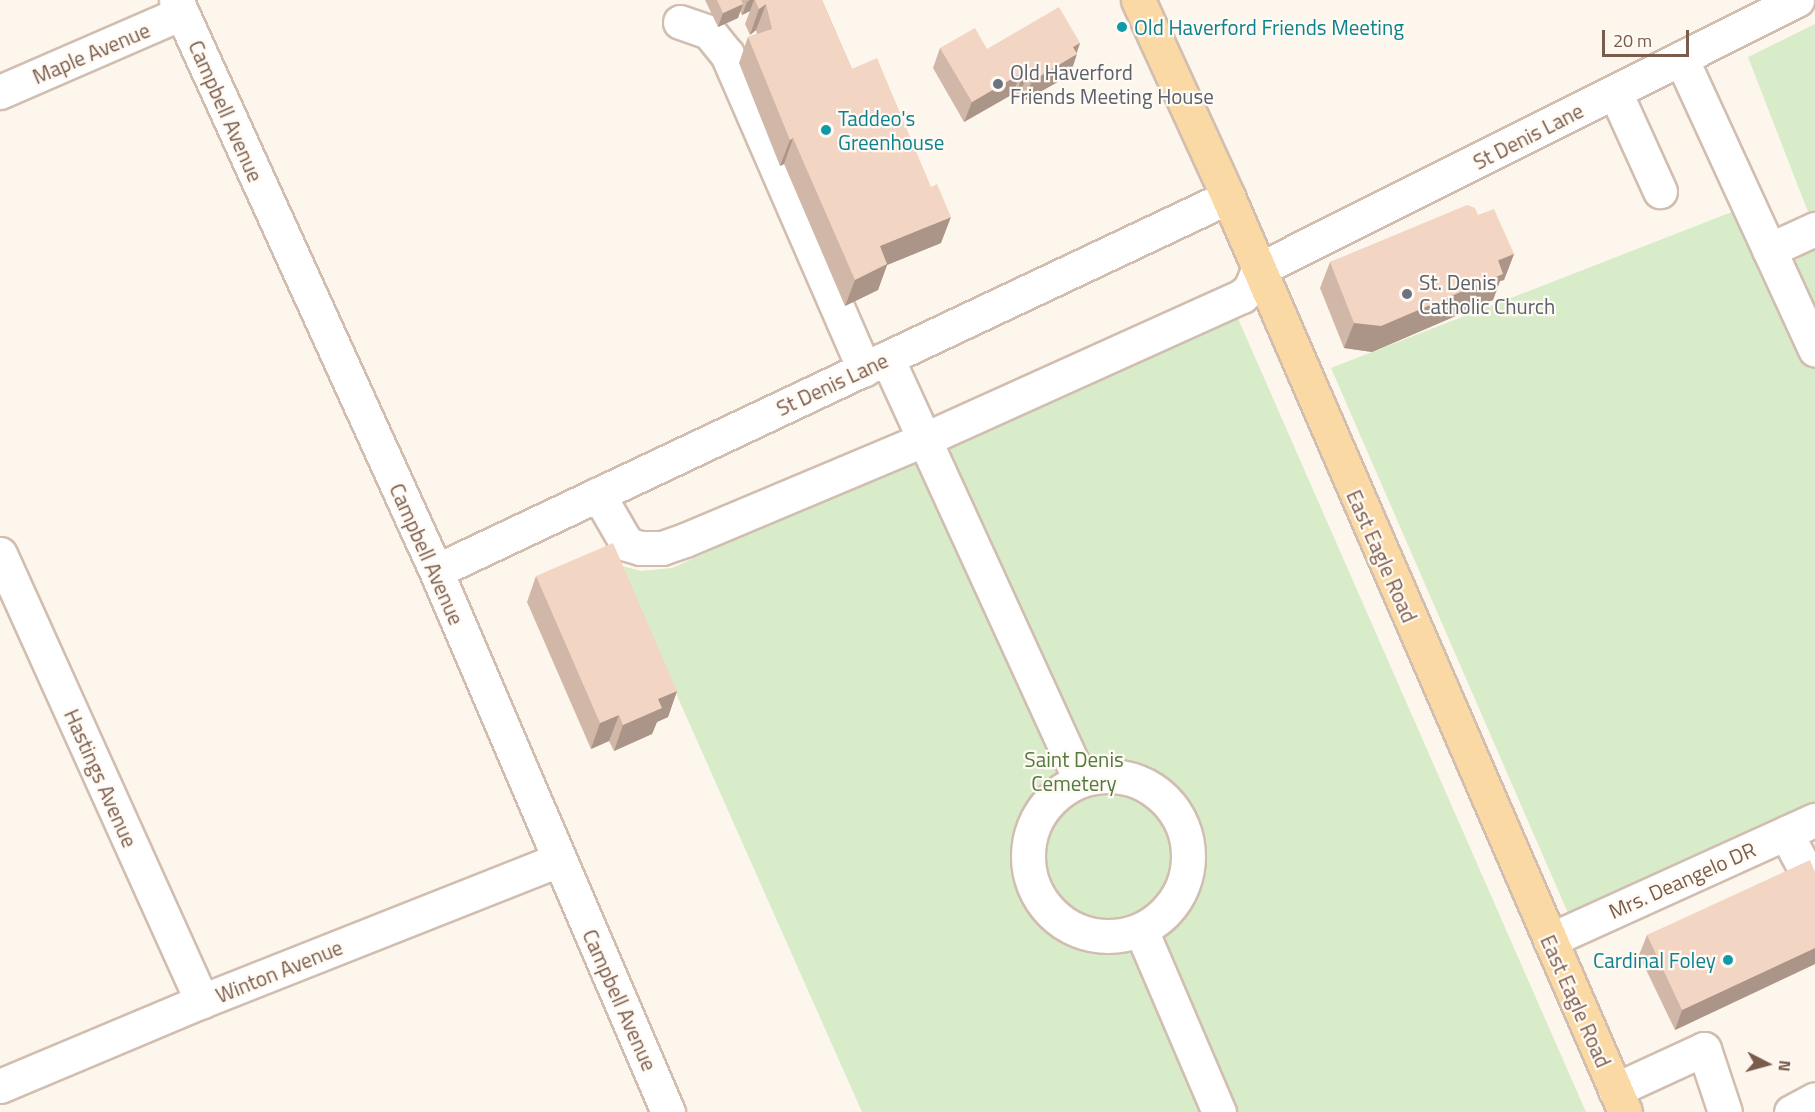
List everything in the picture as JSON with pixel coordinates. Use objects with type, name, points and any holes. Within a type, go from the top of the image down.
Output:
[{"type":"main road","name":"East Eagle Road","points":[[1138,0],[1228,197],[1620,1101]]},
{"type":"street","name":"St Denis Lane","points":[[1258,270],[1797,0]]},
{"type":"street","name":"Maple Avenue","points":[[0,92],[179,7]]},
{"type":"street","name":"Campbell Avenue","points":[[179,7],[436,571],[668,1112]]},
{"type":"street","points":[[680,22],[709,32],[727,54],[875,363],[923,440],[1080,780]]},
{"type":"street","points":[[1681,58],[1815,350]]},
{"type":"street","points":[[1615,92],[1660,191]]},
{"type":"street","name":"St Denis Lane","points":[[436,571],[1228,197]]},
{"type":"street","points":[[1769,250],[1815,229]]},
{"type":"street","points":[[598,494],[627,544],[640,548],[662,548],[923,440],[1242,296],[1250,289],[1258,270]]},
{"type":"street","name":"Hastings Avenue","points":[[0,554],[202,1001]]},
{"type":"street","points":[[1107,775],[1133,779],[1158,793],[1176,813],[1186,838],[1188,866],[1180,892],[1164,914],[1141,930],[1116,936],[1090,935],[1067,926],[1047,909],[1033,887],[1028,862],[1030,836],[1037,820],[1057,793],[1080,780],[1107,775]]},
{"type":"street","points":[[1801,826],[1815,888]]},
{"type":"street","name":"Mrs. Deangelo DR","points":[[1550,940],[1801,826]]},
{"type":"street","name":"Winton Avenue","points":[[0,1086],[202,1001],[558,860]]},
{"type":"street","points":[[1141,930],[1219,1112]]},
{"type":"street","points":[[1620,1101],[1704,1049],[1725,1112]]},
{"type":"street","points":[[1791,1112],[1815,1099]]},
{"type":"green space","points":[[1815,24],[1815,230],[1748,57]]},
{"type":"green space","points":[[1737,210],[1759,264],[1815,239],[1815,834],[1581,943],[1331,368]]},
{"type":"green space","name":"Saint Denis Cemetery","points":[[1236,314],[1586,1112],[862,1112],[619,565],[641,571],[672,568]]},
{"type":"building","points":[[717,0],[741,0],[743,4],[723,13]]},
{"type":"building","name":"Taddeo's Greenhouse","points":[[755,0],[822,0],[852,69],[877,58],[931,187],[937,184],[951,217],[880,246],[887,264],[855,280],[793,138],[790,140],[748,37],[772,29],[766,4],[759,9]]},
{"type":"building","points":[[1059,7],[1080,43],[1073,47],[1077,54],[1032,81],[1028,73],[1022,77],[1020,74],[972,102],[940,48],[975,28],[987,49]]},
{"type":"building","name":"St. Denis Catholic Church","points":[[1467,205],[1475,208],[1478,215],[1494,209],[1514,254],[1498,260],[1503,274],[1381,326],[1354,323],[1330,262]]},
{"type":"building","points":[[613,543],[677,691],[658,699],[662,708],[623,725],[619,715],[600,723],[536,576]]},
{"type":"building","name":"Cardinal Foley","points":[[1810,860],[1815,872],[1815,948],[1682,1010],[1647,935]]},
{"type":"place","name":"Old Haverford Friends Meeting","points":[[1122,27]]},
{"type":"place","name":"Old Haverford Friends Meeting House","points":[[998,84]]},
{"type":"place","name":"Taddeo's Greenhouse","points":[[826,130]]},
{"type":"place","name":"St. Denis Catholic Church","points":[[1407,294]]},
{"type":"place","name":"Cardinal Foley","points":[[1728,960]]}]
